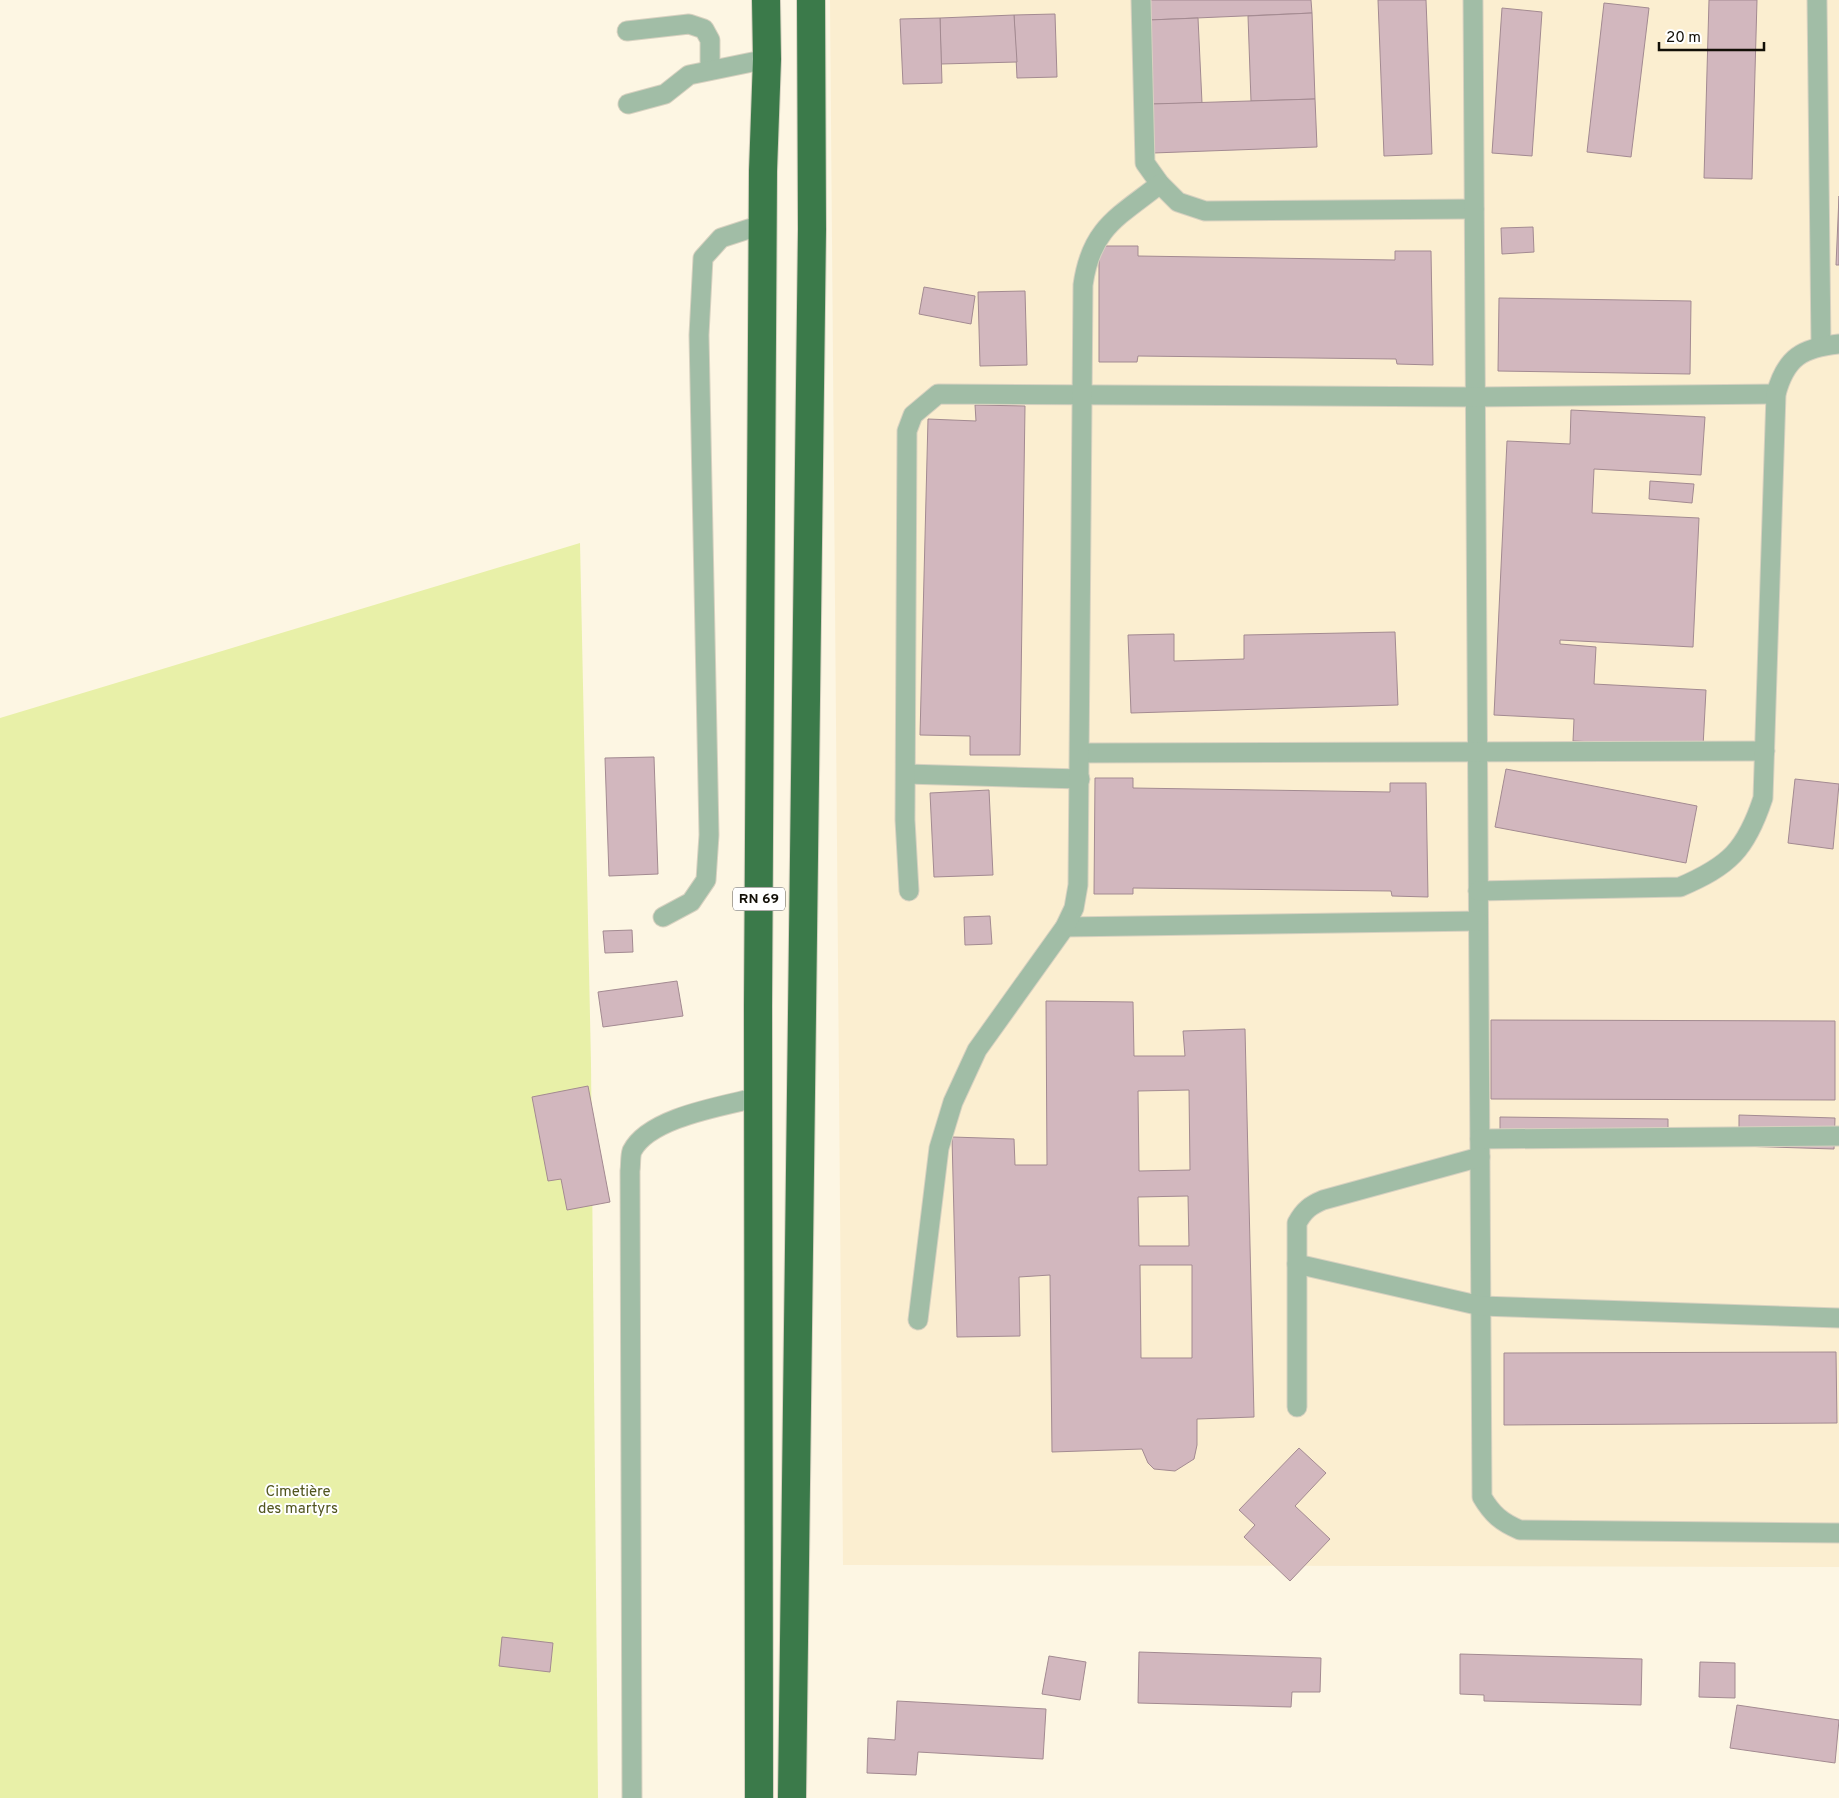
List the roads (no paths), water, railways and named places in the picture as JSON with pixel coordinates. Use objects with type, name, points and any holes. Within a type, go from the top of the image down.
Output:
[{"type":"highway","name":"RN 69","points":[[759,1798],[760,471],[764,224],[762,171],[767,59],[766,0]]},
{"type":"highway","name":"RN 69","points":[[792,1798],[812,229],[811,0]]},
{"type":"lane","points":[[1141,0],[1145,163],[1160,184],[1178,202],[1205,211],[1474,209]]},
{"type":"lane","points":[[1473,0],[1482,1497],[1491,1512],[1504,1523],[1520,1530],[1839,1534]]},
{"type":"lane","points":[[1478,891],[1680,887],[1709,874],[1734,854],[1753,828],[1764,798],[1776,394],[1781,376],[1792,361],[1804,352],[1830,345],[1817,0]]},
{"type":"lane","points":[[627,31],[689,24],[704,29],[710,40],[710,70]]},
{"type":"lane","points":[[628,104],[665,94],[689,74],[767,59]]},
{"type":"lane","points":[[918,1320],[939,1148],[953,1102],[977,1050],[1065,927],[1074,908],[1078,885],[1080,779],[1083,285],[1086,264],[1094,244],[1109,224],[1160,184]]},
{"type":"lane","points":[[663,917],[692,902],[706,880],[709,835],[700,335],[703,258],[721,238],[764,224]]},
{"type":"lane","points":[[909,891],[905,820],[907,431],[913,415],[938,394],[1474,397],[1776,394]]},
{"type":"lane","points":[[1080,753],[1766,750]]},
{"type":"lane","points":[[906,774],[1080,779]]},
{"type":"lane","points":[[1065,927],[1478,921]]},
{"type":"lane","points":[[632,1798],[630,1171],[632,1152],[642,1139],[659,1126],[759,1097]]},
{"type":"lane","points":[[1298,1407],[1297,1223],[1302,1212],[1311,1205],[1480,1148],[1839,1136]]},
{"type":"lane","points":[[1297,1264],[1481,1306],[1839,1318]]},
{"type":"park label","name":"Cimetière des martyrs","points":[[298,1500]]}]
